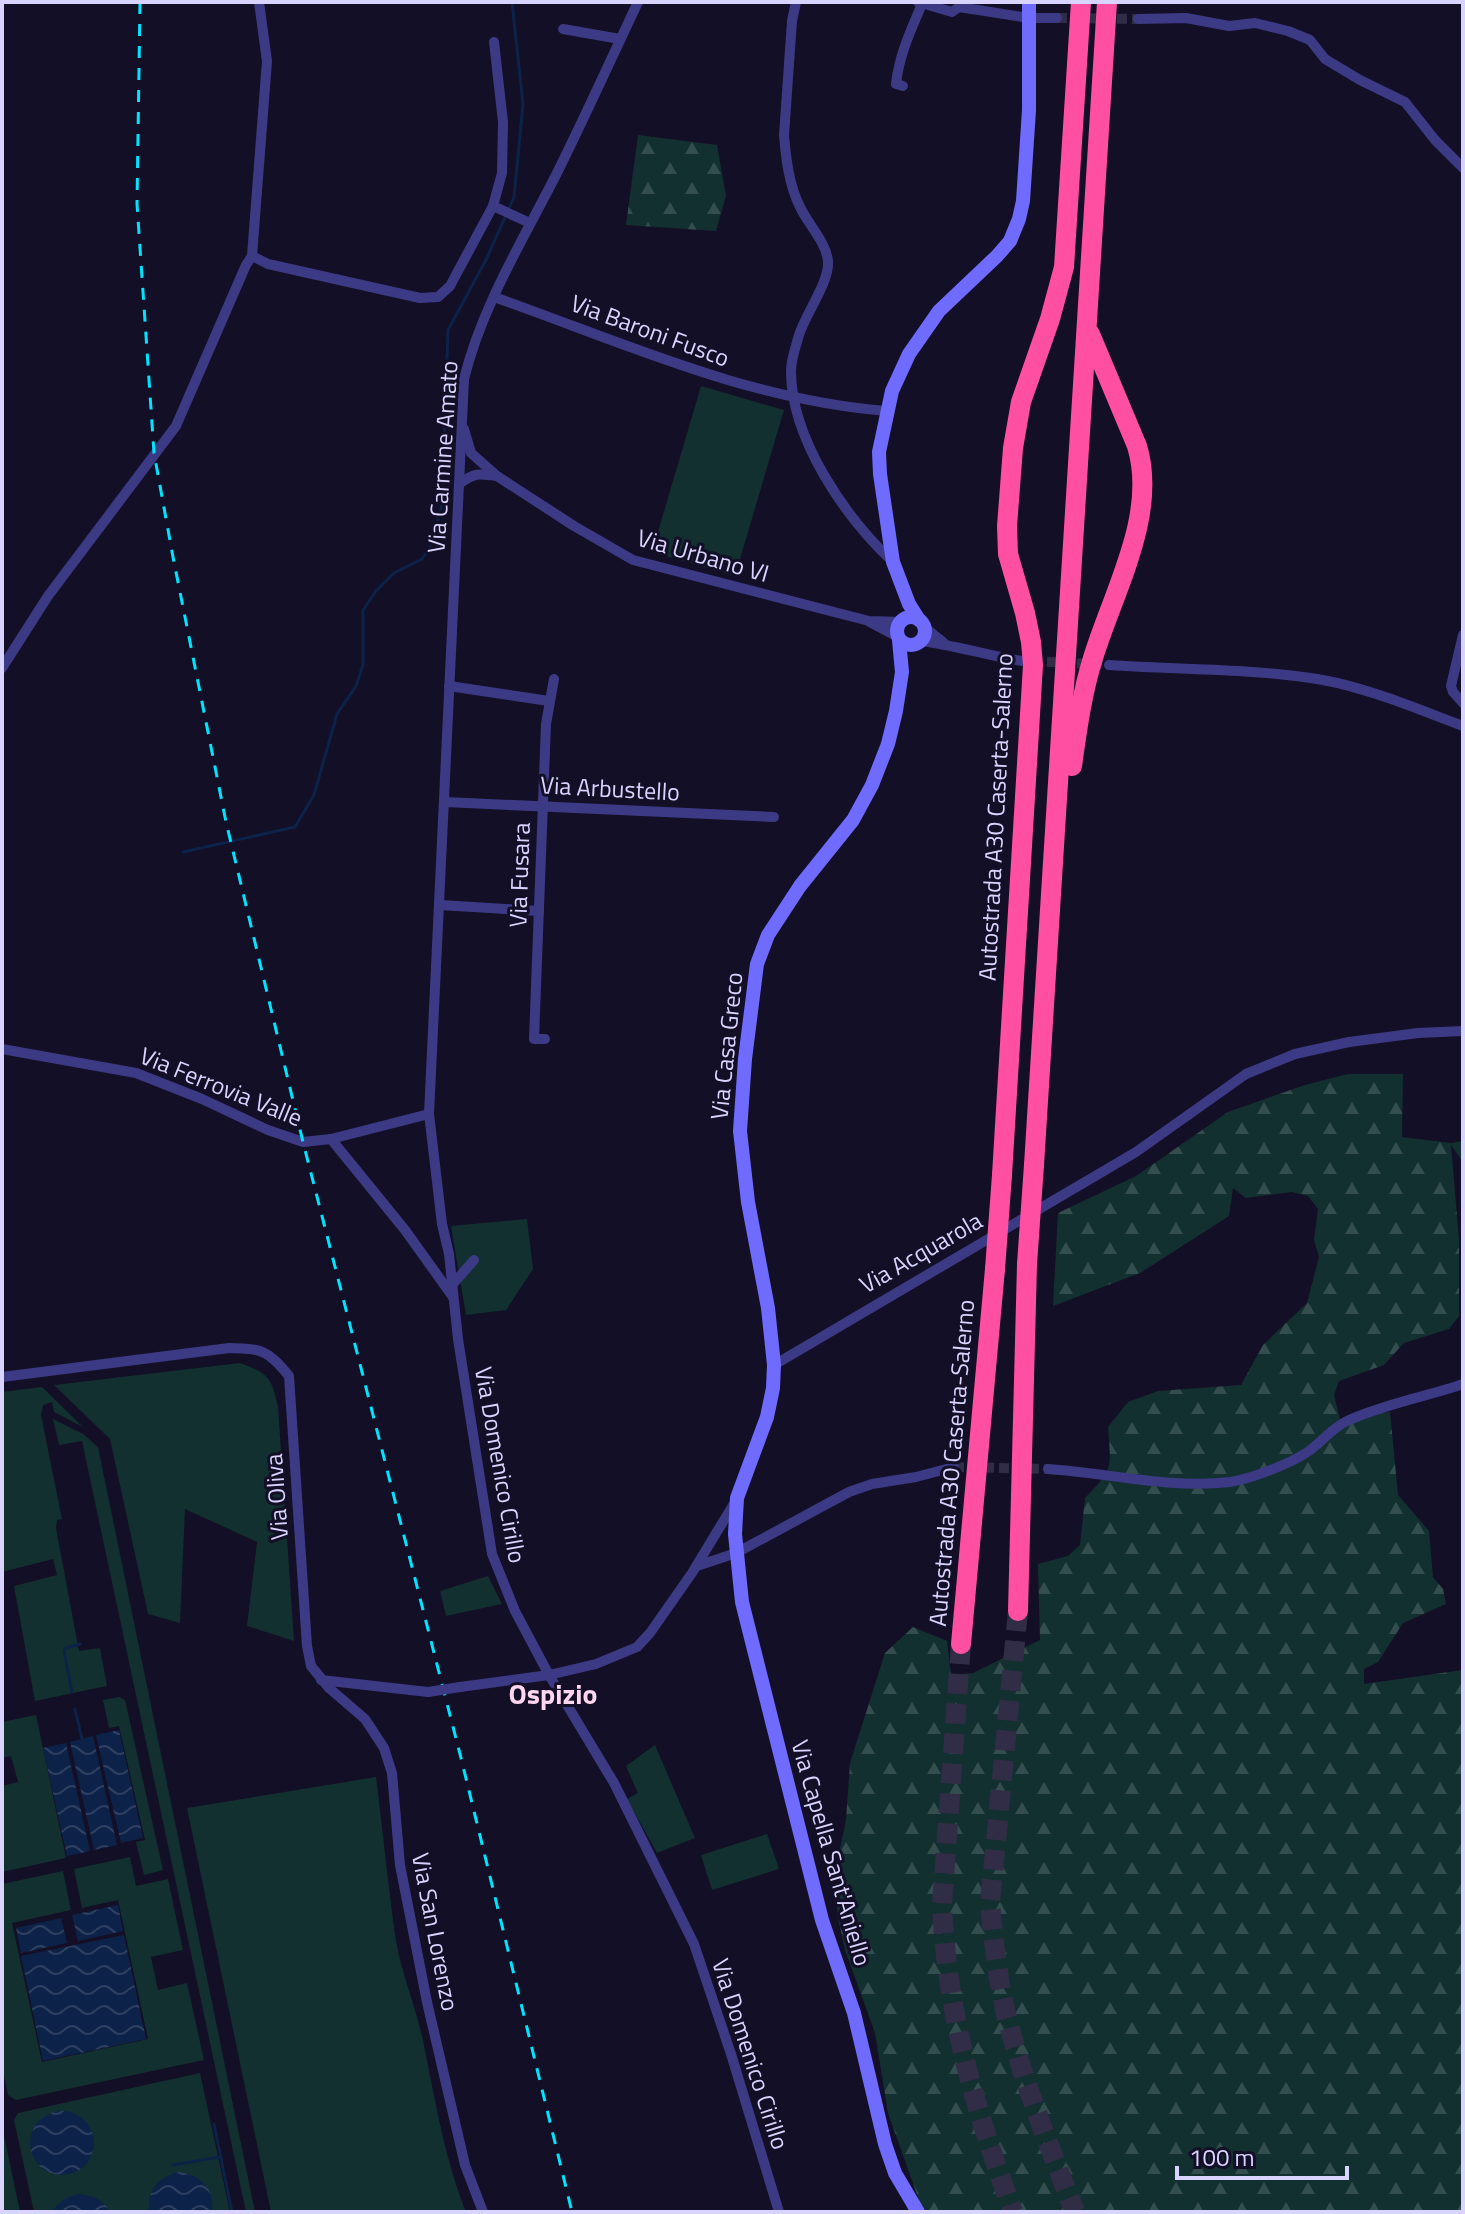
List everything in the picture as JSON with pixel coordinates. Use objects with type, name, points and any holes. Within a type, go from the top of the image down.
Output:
[{"type":"highway","name":"Autostrada A30 Caserta-Salerno","points":[[961,1644],[1002,1175],[1033,665],[1025,613],[1008,554],[1010,479],[1021,402],[1050,319],[1064,267],[1081,2]]},
{"type":"highway","points":[[1018,1611],[1027,1264],[1107,2]]},
{"type":"highway","points":[[1052,893],[1085,687],[1133,542],[1143,487],[1143,465],[1137,446],[1087,328]]},
{"type":"main road","points":[[902,672],[920,633],[893,562],[879,452],[892,391],[909,354],[939,311],[1010,241],[1019,219],[1029,110],[1029,2]]},
{"type":"main road","points":[[902,672],[900,630],[909,604]]},
{"type":"main road","points":[[900,630],[910,617],[920,633]]},
{"type":"main road","points":[[900,630],[907,645],[920,633]]},
{"type":"main road","name":"Via Casa Greco","points":[[774,1365],[740,1131],[757,964],[768,935],[800,886],[853,820],[872,785],[888,744],[902,672]]},
{"type":"main road","points":[[737,1498],[767,1417],[774,1365]]},
{"type":"main road","name":"Via Capella Sant'Aniello","points":[[737,1498],[735,1534],[742,1602],[822,1920],[854,2013],[885,2144],[895,2173],[918,2212]]},
{"type":"street","points":[[2,668],[48,596],[176,426],[252,256],[267,61],[259,2]]},
{"type":"street","name":"Via Carmine Amato","points":[[440,905],[464,379],[472,348],[494,297],[638,2]]},
{"type":"street","points":[[796,2],[790,44],[785,154],[799,205],[828,262],[823,283],[802,325],[797,344],[791,369],[794,397],[799,422],[842,504],[871,541],[893,562]]},
{"type":"street","points":[[903,86],[896,84],[898,69],[920,3],[952,12],[959,7],[1029,18],[1057,18]]},
{"type":"street","points":[[1138,19],[1186,18],[1229,26],[1255,23],[1310,40],[1325,59],[1405,102],[1435,140],[1463,168]]},
{"type":"street","points":[[563,29],[620,39]]},
{"type":"street","points":[[252,256],[268,264],[420,298],[438,297],[450,286],[496,208],[502,173],[503,122],[494,42]]},
{"type":"street","points":[[496,208],[530,223]]},
{"type":"street","name":"Via Baroni Fusco","points":[[494,297],[672,363],[741,385],[859,409],[887,411]]},
{"type":"street","points":[[462,423],[471,453],[460,461],[472,475]]},
{"type":"street","name":"Via Urbano VI","points":[[471,453],[497,476],[633,560],[900,630]]},
{"type":"street","points":[[459,484],[480,473],[497,476]]},
{"type":"street","points":[[920,633],[946,644],[1022,661]]},
{"type":"street","points":[[1463,635],[1451,686],[1463,703]]},
{"type":"street","points":[[1109,665],[1257,673],[1321,680],[1351,686],[1463,726]]},
{"type":"street","name":"Via Fusara","points":[[545,1039],[534,1039],[542,806],[549,701],[554,679]]},
{"type":"street","points":[[449,686],[549,701]]},
{"type":"street","name":"Via Arbustello","points":[[445,802],[774,817]]},
{"type":"street","points":[[440,905],[539,911]]},
{"type":"street","name":"Via Domenico Cirillo","points":[[440,905],[429,1114],[458,1339],[492,1554],[515,1611],[549,1675],[614,1783],[694,1944],[779,2212]]},
{"type":"street","name":"Via Acquarola","points":[[774,1365],[1136,1152],[1246,1074],[1295,1054],[1349,1042],[1463,1031]]},
{"type":"street","name":"Via Ferrovia Valle","points":[[2,1049],[136,1073],[282,1136],[303,1142],[331,1139],[429,1114]]},
{"type":"street","name":"Via Ferrovia Valle","points":[[331,1139],[405,1230],[454,1298]]},
{"type":"street","points":[[452,1285],[474,1260]]},
{"type":"street","name":"Via Oliva","points":[[2,1377],[229,1348],[260,1349],[277,1362],[289,1376],[307,1646],[311,1666],[321,1680]]},
{"type":"street","points":[[1048,1469],[1182,1483],[1232,1482],[1276,1468],[1309,1451],[1349,1420],[1463,1384]]},
{"type":"street","points":[[697,1566],[736,1553],[849,1492],[872,1484],[954,1467]]},
{"type":"street","points":[[321,1680],[428,1692],[549,1675],[596,1664],[637,1647],[697,1566],[737,1498]]},
{"type":"street","name":"Via San Lorenzo","points":[[321,1680],[365,1719],[384,1748],[392,1773],[400,1865],[427,2002],[465,2165],[483,2212]]},
{"type":"green space","points":[[638,135],[717,145],[726,196],[716,231],[626,225]]},
{"type":"green space","points":[[701,386],[784,410],[735,576],[652,552]]},
{"type":"green space","points":[[1348,1074],[1403,1074],[1402,1137],[1451,1143],[1463,1141],[1463,1162],[1451,1145],[1459,1240],[1459,1316],[1449,1329],[1404,1343],[1384,1365],[1339,1381],[1334,1395],[1341,1424],[1358,1415],[1390,1412],[1398,1495],[1429,1531],[1433,1577],[1443,1589],[1446,1604],[1403,1623],[1378,1662],[1364,1669],[1364,1684],[1463,1670],[1463,2212],[927,2212],[920,2203],[888,2113],[875,2033],[845,1950],[837,1914],[837,1863],[846,1820],[850,1763],[885,1653],[913,1627],[947,1641],[951,1675],[973,1673],[1040,1640],[1038,1564],[1068,1556],[1080,1545],[1085,1498],[1106,1474],[1110,1460],[1108,1427],[1128,1402],[1158,1391],[1241,1385],[1263,1345],[1307,1303],[1319,1257],[1314,1240],[1318,1209],[1308,1196],[1292,1192],[1246,1198],[1233,1188],[1229,1216],[1140,1273],[1053,1306],[1058,1213],[1136,1176],[1228,1112],[1305,1085]]},
{"type":"green space","points":[[527,1219],[533,1269],[506,1310],[466,1315],[451,1226]]},
{"type":"green space","points":[[240,1363],[267,1378],[278,1407],[294,1641],[247,1626],[257,1542],[185,1509],[180,1623],[148,1614],[110,1439],[54,1385]]},
{"type":"green space","points":[[42,1387],[83,1427],[54,1412],[52,1402],[43,1405],[41,1415],[62,1519],[57,1520],[56,1528],[79,1651],[100,1648],[107,1686],[35,1701],[14,1586],[57,1575],[53,1559],[2,1572],[2,1392]]},
{"type":"green space","points":[[53,1419],[83,1434],[98,1447],[255,2212],[246,2212],[82,1441],[59,1445]]},
{"type":"green space","points":[[488,1576],[502,1604],[446,1616],[440,1591]]},
{"type":"green space","points":[[119,1697],[125,1700],[163,1870],[144,1875],[136,1842],[145,1840],[119,1726],[109,1728],[103,1700]]},
{"type":"green space","points":[[36,1715],[66,1858],[2,1872],[2,1786],[18,1782],[11,1756],[2,1758],[2,1722]]},
{"type":"green space","points":[[655,1745],[695,1838],[657,1853],[627,1799],[638,1793],[626,1766]]},
{"type":"green space","points":[[376,1777],[396,1941],[420,2028],[446,2149],[466,2212],[271,2212],[187,1808]]},
{"type":"green space","points":[[767,1834],[779,1869],[712,1890],[701,1855]]},
{"type":"green space","points":[[130,1857],[136,1886],[168,1879],[183,1950],[151,1957],[158,1990],[187,1983],[204,2060],[16,2100],[8,2095],[2,2066],[2,1884],[63,1871],[71,1910],[12,1923],[42,2062],[148,2039],[118,1900],[82,1908],[74,1869]]},
{"type":"green space","points":[[200,2073],[230,2212],[34,2212],[14,2120],[18,2113]]},
{"type":"green space","points":[[2,2126],[20,2212],[2,2212]]},
{"type":"water","points":[[119,1730],[143,1838],[121,1843],[96,1735]]},
{"type":"water","points":[[93,1736],[117,1845],[94,1850],[70,1742]]},
{"type":"water","points":[[66,1743],[90,1851],[67,1856],[43,1748]]},
{"type":"water","points":[[118,1905],[123,1931],[78,1941],[72,1915]]},
{"type":"water","points":[[61,1918],[67,1943],[21,1953],[16,1928]]},
{"type":"water","points":[[124,1935],[146,2039],[43,2061],[21,1956]]},
{"type":"water","points":[[56,2111],[68,2111],[85,2120],[92,2131],[92,2155],[85,2166],[68,2175],[56,2175],[44,2170],[35,2161],[30,2149],[30,2137],[35,2125],[44,2116]]},
{"type":"water","points":[[179,2172],[194,2176],[205,2184],[211,2196],[212,2212],[149,2212],[155,2186],[165,2177]]},
{"type":"water","points":[[79,2194],[97,2198],[110,2212],[52,2212],[64,2200]]},
{"type":"waterway","points":[[183,852],[295,827],[314,795],[337,714],[356,686],[363,665],[363,610],[394,573],[422,559],[431,545],[442,505],[448,330],[487,258],[514,197],[523,104],[512,2]]},
{"type":"waterway","points":[[72,1692],[64,1651],[80,1644]]},
{"type":"waterway","points":[[75,1709],[82,1739]]},
{"type":"waterway","points":[[214,2124],[232,2212]]},
{"type":"waterway","points":[[173,2165],[220,2157]]},
{"type":"tunnel","points":[[1057,18],[1138,19]]},
{"type":"tunnel","points":[[1032,661],[1109,665]]},
{"type":"tunnel","points":[[954,1467],[1048,1469]]},
{"type":"tunnel","points":[[1018,1611],[990,1903],[999,1980],[1009,2025],[1031,2096],[1075,2212]]},
{"type":"tunnel","points":[[961,1644],[942,1905],[945,1946],[965,2061],[1013,2212]]},
{"type":"railway","points":[[140,2],[137,204],[154,453],[173,557],[226,822],[303,1142],[461,1758],[572,2212]]},
{"type":"district","name":"Ospizio","points":[[553,1694]]}]
